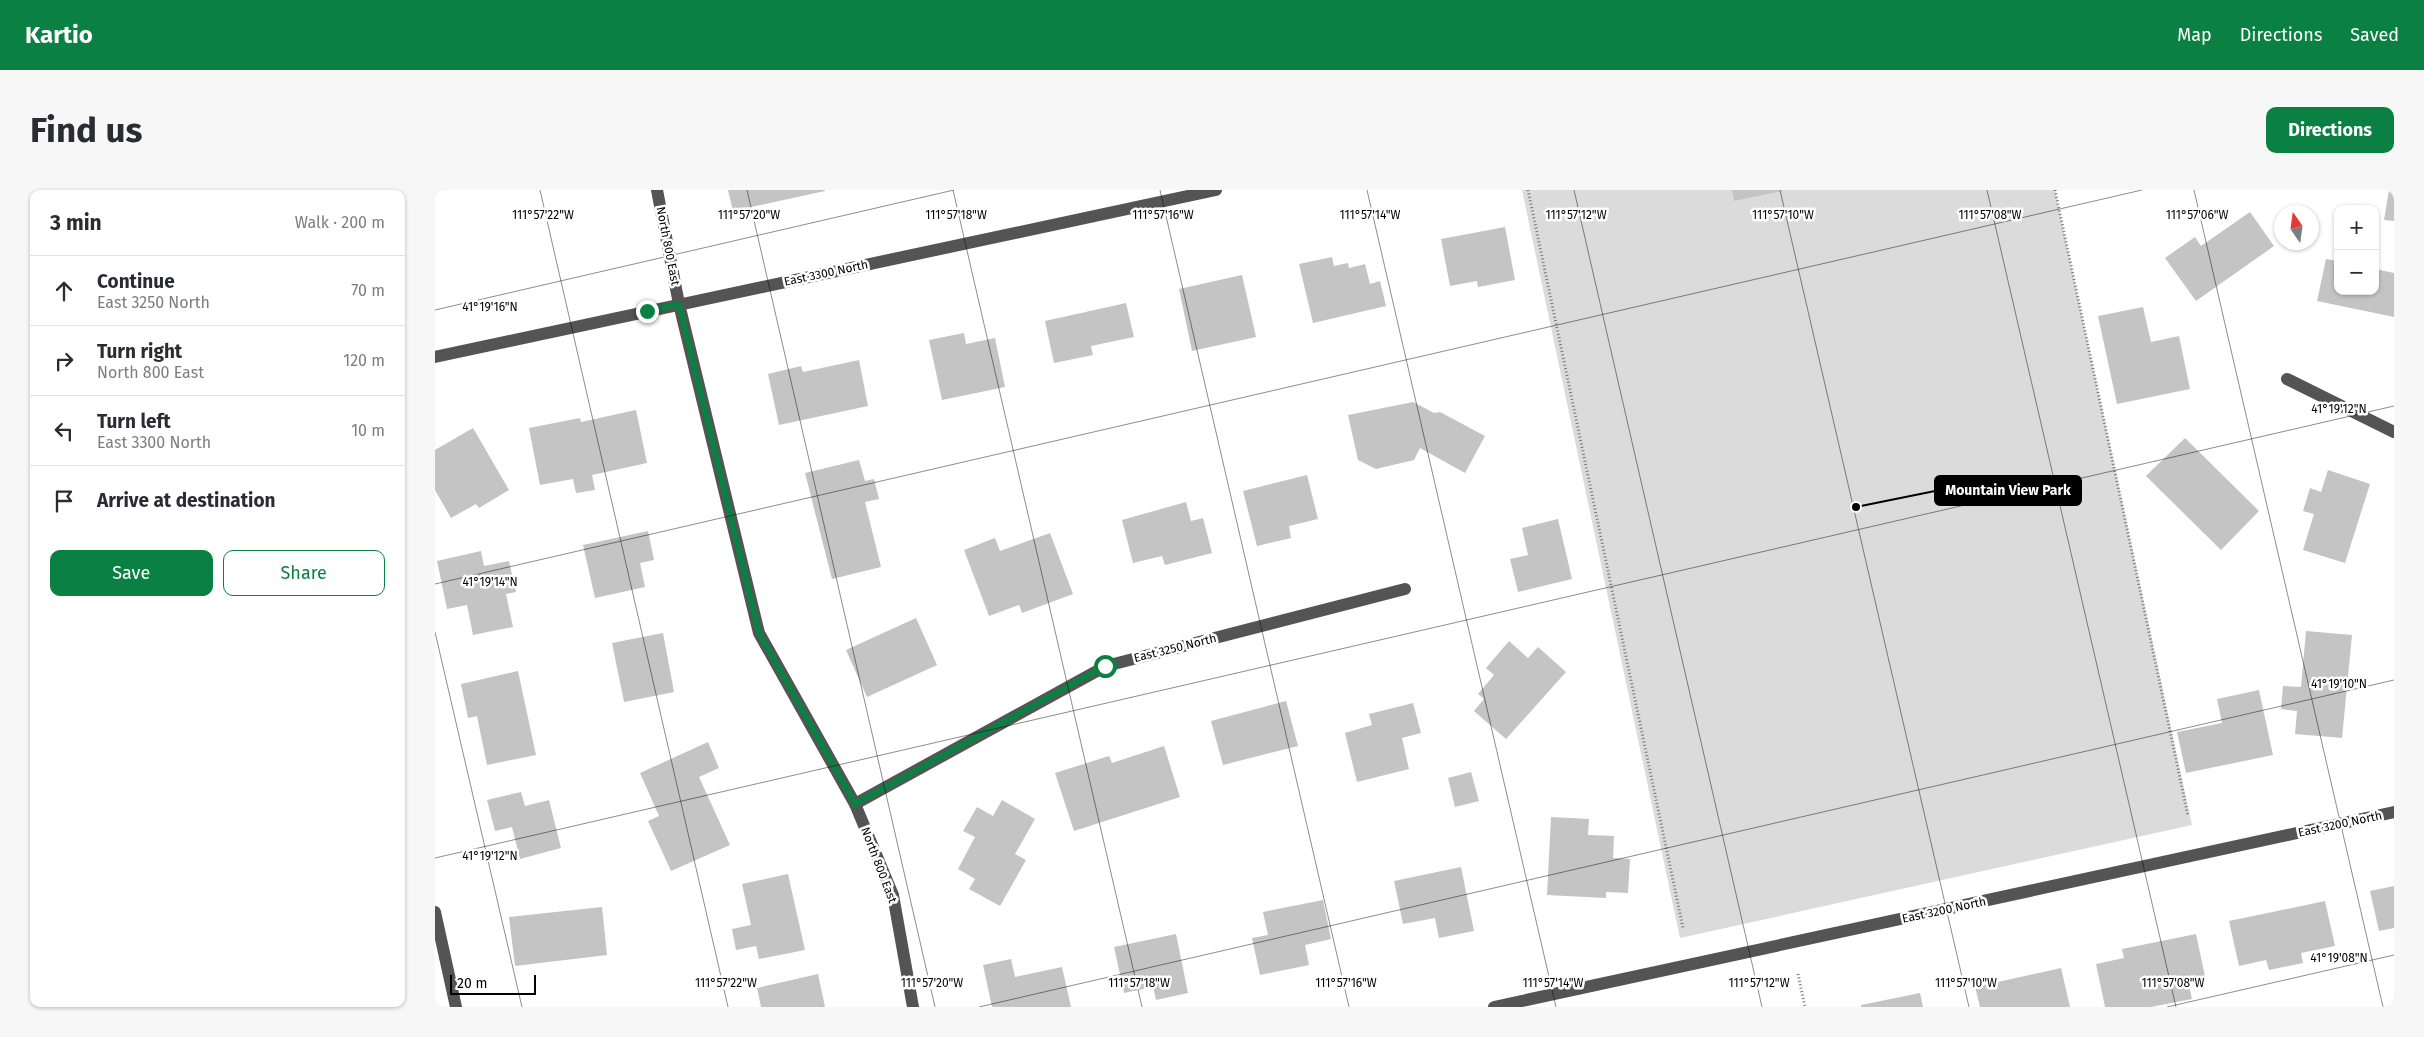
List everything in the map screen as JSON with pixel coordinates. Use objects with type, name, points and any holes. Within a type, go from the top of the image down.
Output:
[{"type":"street","name":"North 800 East","points":[[657,190],[679,304],[759,633],[855,804],[893,895],[913,1007]]},
{"type":"street","name":"East 3300 North","points":[[435,357],[1216,190]]},
{"type":"street","points":[[2287,380],[2394,432]]},
{"type":"street","name":"East 3250 North","points":[[855,804],[1105,666],[1405,589]]},
{"type":"street","name":"East 3200 North","points":[[1494,1007],[2394,812]]},
{"type":"street","points":[[435,912],[455,1007]]},
{"type":"path","points":[[1527,190],[1683,928]]},
{"type":"path","points":[[2055,190],[2188,816]]},
{"type":"path","points":[[1798,974],[1805,1007]]},
{"type":"shaded area","points":[[1522,190],[2055,190],[2192,825],[1680,938]]},
{"type":"building","points":[[728,190],[825,190],[825,191],[733,211]]},
{"type":"building","points":[[1732,190],[1782,190],[1782,191],[1734,201]]},
{"type":"building","points":[[2389,190],[2394,190],[2394,221],[2384,220]]},
{"type":"building","points":[[2250,212],[2274,246],[2196,301],[2165,258],[2195,237],[2201,246]]},
{"type":"building","points":[[1505,227],[1515,280],[1478,287],[1477,281],[1450,286],[1441,239]]},
{"type":"building","points":[[1332,257],[1334,266],[1348,263],[1349,268],[1365,264],[1370,284],[1380,281],[1386,306],[1313,323],[1299,264]]},
{"type":"building","points":[[2326,259],[2334,260],[2334,295],[2379,295],[2379,270],[2394,273],[2394,317],[2317,301]]},
{"type":"building","points":[[1242,275],[1256,337],[1192,351],[1179,289]]},
{"type":"building","points":[[1126,303],[1134,337],[1091,346],[1093,355],[1054,363],[1045,321]]},
{"type":"building","points":[[2143,307],[2151,342],[2179,336],[2190,389],[2117,404],[2098,316]]},
{"type":"building","points":[[964,333],[966,344],[995,338],[1005,387],[942,400],[929,340]]},
{"type":"building","points":[[859,360],[868,406],[779,425],[768,374],[801,366],[803,372]]},
{"type":"building","points":[[1413,402],[1434,413],[1440,412],[1485,436],[1465,473],[1420,448],[1414,460],[1376,469],[1358,460],[1348,415]]},
{"type":"building","points":[[636,410],[647,463],[592,475],[595,490],[576,493],[573,479],[540,485],[529,428],[580,418],[581,422]]},
{"type":"building","points":[[473,428],[509,490],[479,508],[476,504],[451,518],[435,490],[435,450]]},
{"type":"building","points":[[2185,438],[2259,511],[2221,550],[2146,476]]},
{"type":"building","points":[[859,460],[865,481],[874,479],[879,499],[865,502],[881,567],[832,579],[805,473]]},
{"type":"building","points":[[2328,470],[2370,484],[2345,563],[2303,550],[2314,514],[2303,511],[2310,488],[2321,492]]},
{"type":"building","points":[[1307,475],[1318,519],[1289,526],[1291,538],[1257,546],[1243,491]]},
{"type":"building","points":[[1186,502],[1191,521],[1203,518],[1212,553],[1165,565],[1162,556],[1133,563],[1122,520]]},
{"type":"building","points":[[1558,519],[1572,579],[1518,592],[1510,559],[1528,555],[1522,528]]},
{"type":"building","points":[[648,531],[654,560],[640,563],[645,587],[595,598],[583,545]]},
{"type":"building","points":[[1050,533],[1073,594],[1022,613],[1019,605],[989,616],[964,550],[995,538],[1000,551]]},
{"type":"building","points":[[481,551],[484,566],[509,561],[516,592],[506,594],[513,627],[473,635],[467,605],[447,609],[437,561]]},
{"type":"building","points":[[916,618],[937,665],[867,697],[846,650]]},
{"type":"building","points":[[2306,631],[2352,635],[2342,738],[2295,734],[2297,711],[2281,709],[2283,686],[2301,687]]},
{"type":"building","points":[[663,633],[674,692],[624,702],[612,643]]},
{"type":"building","points":[[1509,641],[1528,658],[1538,647],[1566,672],[1506,739],[1474,711],[1484,699],[1478,694],[1494,675],[1486,668]]},
{"type":"building","points":[[518,671],[536,755],[487,765],[477,716],[468,718],[461,684]]},
{"type":"building","points":[[2259,690],[2273,755],[2186,773],[2177,732],[2222,723],[2217,699]]},
{"type":"building","points":[[1286,701],[1298,746],[1223,765],[1211,721]]},
{"type":"building","points":[[1413,703],[1421,733],[1402,738],[1409,769],[1357,782],[1345,733],[1372,725],[1369,714]]},
{"type":"building","points":[[708,742],[719,768],[699,777],[730,845],[671,871],[648,821],[659,816],[640,773]]},
{"type":"building","points":[[1164,746],[1180,797],[1074,831],[1055,773],[1109,756],[1112,763]]},
{"type":"building","points":[[1471,772],[1479,801],[1455,807],[1448,778]]},
{"type":"building","points":[[521,792],[525,806],[549,800],[561,848],[520,859],[512,827],[495,831],[487,800]]},
{"type":"building","points":[[1002,800],[1035,819],[1015,854],[1026,860],[1000,906],[969,889],[975,879],[958,869],[975,837],[963,831],[977,807],[993,816]]},
{"type":"building","points":[[1551,817],[1589,819],[1588,835],[1614,836],[1613,858],[1630,859],[1628,893],[1606,892],[1606,898],[1547,895]]},
{"type":"building","points":[[1461,867],[1474,931],[1439,938],[1435,918],[1403,924],[1394,881]]},
{"type":"building","points":[[788,874],[805,950],[759,959],[756,946],[736,950],[732,929],[751,925],[742,884]]},
{"type":"building","points":[[2394,886],[2394,928],[2379,931],[2370,891]]},
{"type":"building","points":[[1323,900],[1331,939],[1305,945],[1309,965],[1260,975],[1252,938],[1268,935],[1263,912]]},
{"type":"building","points":[[2325,901],[2335,946],[2301,953],[2303,963],[2269,970],[2266,960],[2239,966],[2229,921]]},
{"type":"building","points":[[602,907],[607,955],[515,966],[509,917]]},
{"type":"building","points":[[1176,934],[1188,993],[1156,1000],[1153,987],[1124,993],[1114,947]]},
{"type":"building","points":[[2196,934],[2206,981],[2189,985],[2192,999],[2151,1007],[2105,1007],[2096,964],[2124,958],[2122,949]]},
{"type":"building","points":[[1011,959],[1015,977],[1062,967],[1071,1007],[992,1007],[983,965]]},
{"type":"building","points":[[2061,968],[2070,1007],[1980,1007],[1975,987]]},
{"type":"building","points":[[818,974],[825,1007],[761,1007],[757,988]]},
{"type":"building","points":[[1920,993],[1923,1007],[1861,1007],[1861,1005]]},
{"type":"place","name":"Mountain View Park","points":[[1856,507]]},
{"type":"route","points":[[647,311],[679,304],[759,633],[855,804],[1105,666]]}]
